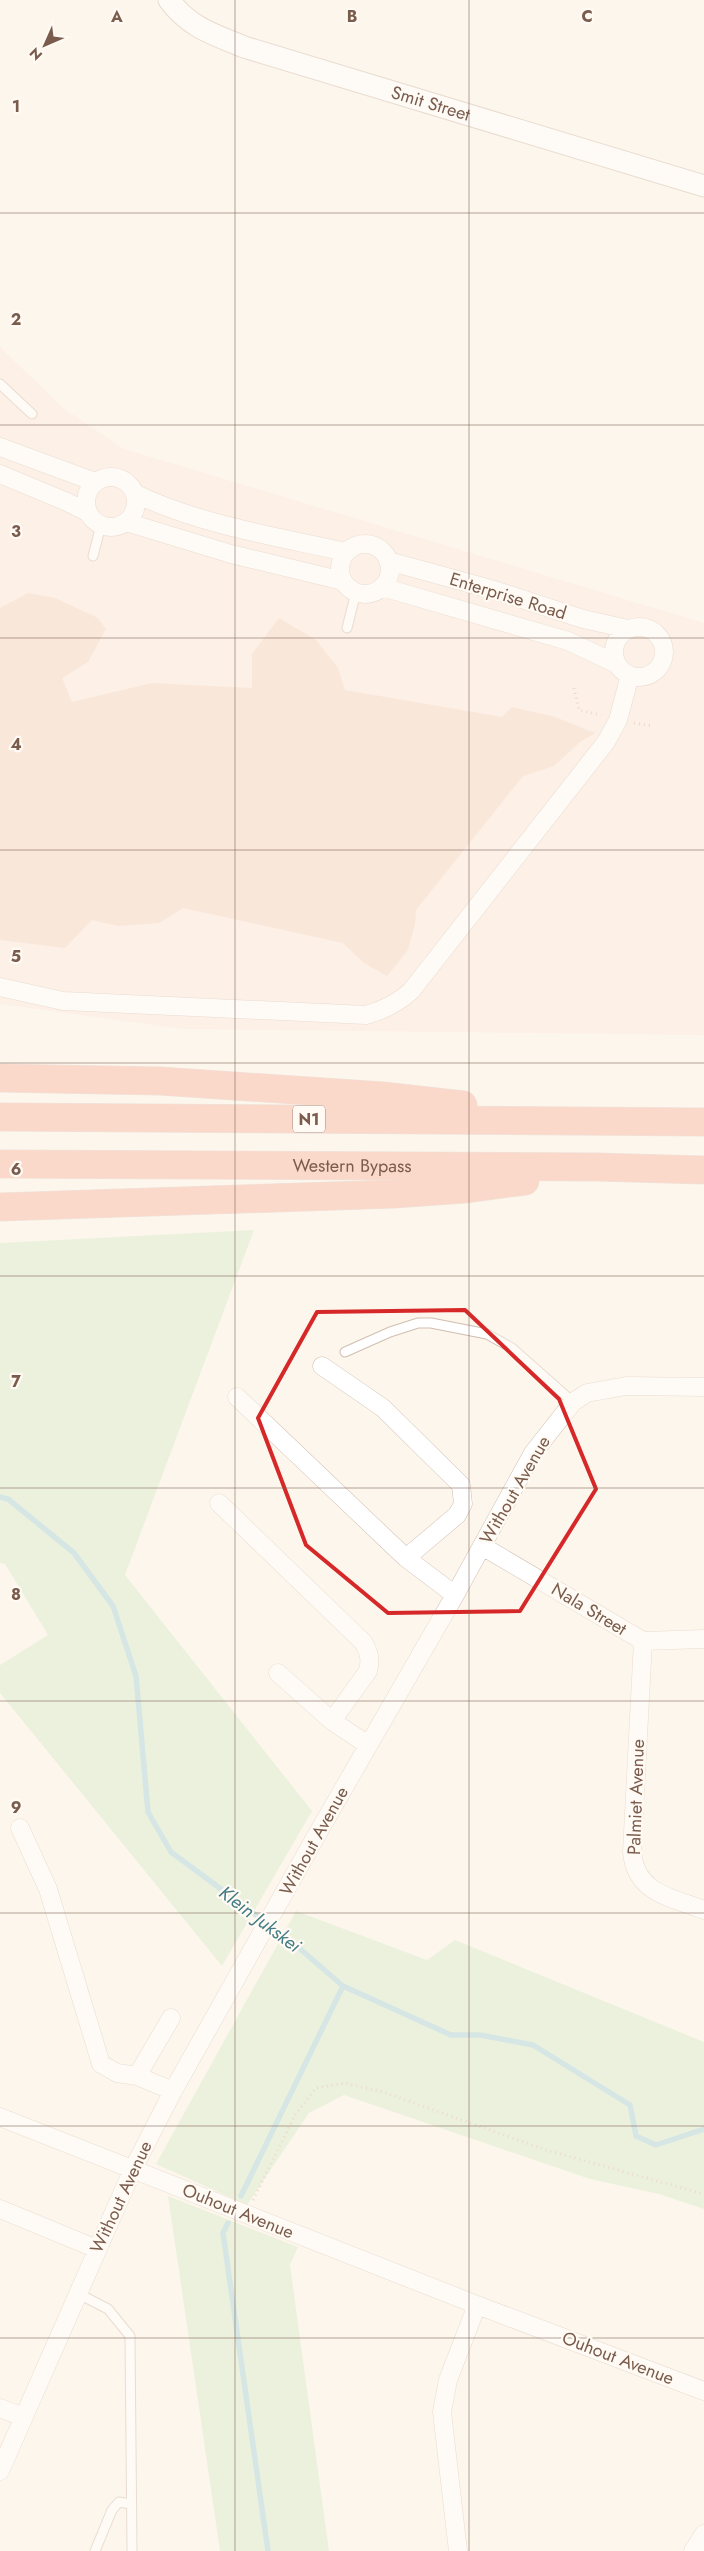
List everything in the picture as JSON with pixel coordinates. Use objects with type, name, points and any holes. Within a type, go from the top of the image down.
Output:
[{"type":"highway","points":[[0,1078],[160,1081],[373,1096],[619,1122]]},
{"type":"highway","name":"N1","points":[[0,1117],[704,1122]]},
{"type":"highway","name":"Western Bypass","points":[[0,1164],[598,1167],[704,1170]]},
{"type":"highway","points":[[0,1207],[456,1190],[525,1181],[598,1167]]},
{"type":"street","name":"Smit Street","points":[[168,0],[188,22],[244,47],[704,186]]},
{"type":"street","points":[[0,447],[95,482]]},
{"type":"street","points":[[0,474],[67,502],[110,527],[126,522],[231,554],[349,587],[373,593],[382,587],[389,577],[388,561],[379,548],[372,545],[356,545],[346,552],[340,564],[349,587]]},
{"type":"street","points":[[95,519],[86,496],[95,482],[102,478],[118,477],[131,486],[134,494],[135,509],[126,522]]},
{"type":"street","points":[[134,494],[154,503],[239,528],[346,552]]},
{"type":"street","name":"Enterprise Road","points":[[388,561],[502,592],[583,619],[628,629]]},
{"type":"street","name":"Enterprise Road","points":[[382,587],[568,640],[624,670]]},
{"type":"street","points":[[0,987],[63,1001],[366,1015],[387,1008],[400,1001],[416,984],[606,742],[618,720],[624,670],[615,647],[618,639],[628,629],[639,627],[654,631],[663,644],[664,660],[654,672],[639,677],[624,670]]},
{"type":"street","points":[[322,1366],[383,1408],[461,1486],[463,1504],[457,1515],[406,1558]]},
{"type":"street","name":"Without Avenue","points":[[0,2472],[96,2249],[133,2169],[173,2091],[455,1595],[533,1453],[574,1402],[587,1393],[618,1387],[704,1386]]},
{"type":"street","points":[[237,1397],[406,1558],[455,1595]]},
{"type":"street","points":[[219,1503],[363,1642],[368,1651],[370,1662],[364,1680],[332,1721]]},
{"type":"street","name":"Nala Street","points":[[482,1546],[643,1641],[704,1639]]},
{"type":"street","name":"Palmiet Avenue","points":[[643,1641],[632,1852],[633,1865],[648,1888],[704,1910]]},
{"type":"street","points":[[278,1673],[332,1721],[368,1745]]},
{"type":"street","points":[[20,1828],[48,1889],[100,2064],[117,2073],[137,2076],[173,2091]]},
{"type":"street","points":[[137,2076],[171,2018]]},
{"type":"street","name":"Ouhout Avenue","points":[[0,2117],[476,2304],[704,2391]]},
{"type":"street","points":[[0,2209],[96,2249]]},
{"type":"street","points":[[458,2551],[442,2412],[448,2380],[476,2304]]},
{"type":"street","points":[[0,2408],[23,2416]]},
{"type":"street","points":[[693,2551],[704,2534]]},
{"type":"lane","points":[[0,384],[32,414]]},
{"type":"lane","points":[[93,556],[95,519]]},
{"type":"lane","points":[[347,628],[349,587]]},
{"type":"lane","points":[[345,1352],[418,1323],[431,1323],[486,1334],[512,1348],[574,1402]]},
{"type":"lane","points":[[77,2293],[108,2309],[130,2336],[132,2551]]},
{"type":"lane","points":[[95,2551],[112,2510],[119,2502],[132,2504]]},
{"type":"path","points":[[246,2214],[295,2114],[316,2088],[344,2082],[383,2092],[546,2150],[704,2194]]},
{"type":"highlighted area","points":[[465,1310],[559,1399],[596,1489],[520,1611],[388,1613],[306,1545],[258,1418],[317,1312]]},
{"type":"shaded area","points":[[0,347],[63,408],[124,449],[704,623],[704,1035],[183,1029],[0,1004]]},
{"type":"green space","points":[[254,1230],[125,1575],[312,1811],[222,1966],[0,1693],[0,1665],[48,1635],[5,1564],[0,1563],[0,1243]]},
{"type":"green space","points":[[296,1911],[427,1960],[455,1940],[704,2042],[704,2209],[659,2194],[590,2179],[344,2095],[309,2113],[247,2205],[156,2164]]},
{"type":"green space","points":[[168,2196],[298,2247],[290,2265],[329,2551],[220,2551]]},
{"type":"building","points":[[28,593],[55,598],[98,618],[106,629],[88,662],[62,678],[72,702],[152,683],[252,688],[252,654],[279,618],[316,640],[338,668],[345,690],[502,717],[512,707],[555,717],[595,733],[580,742],[554,766],[523,776],[416,910],[415,924],[408,950],[387,976],[364,963],[343,943],[183,908],[159,923],[118,926],[92,920],[65,948],[0,940],[0,608]]},
{"type":"waterway","name":"Klein Jukskei","points":[[0,1497],[8,1499],[74,1553],[113,1606],[136,1676],[148,1812],[171,1852],[291,1941],[343,1986],[451,2035],[480,2035],[533,2045],[630,2105],[636,2136],[656,2145],[704,2129]]},
{"type":"waterway","points":[[241,2196],[343,1986]]},
{"type":"waterway","points":[[228,2223],[223,2233],[268,2551]]}]
